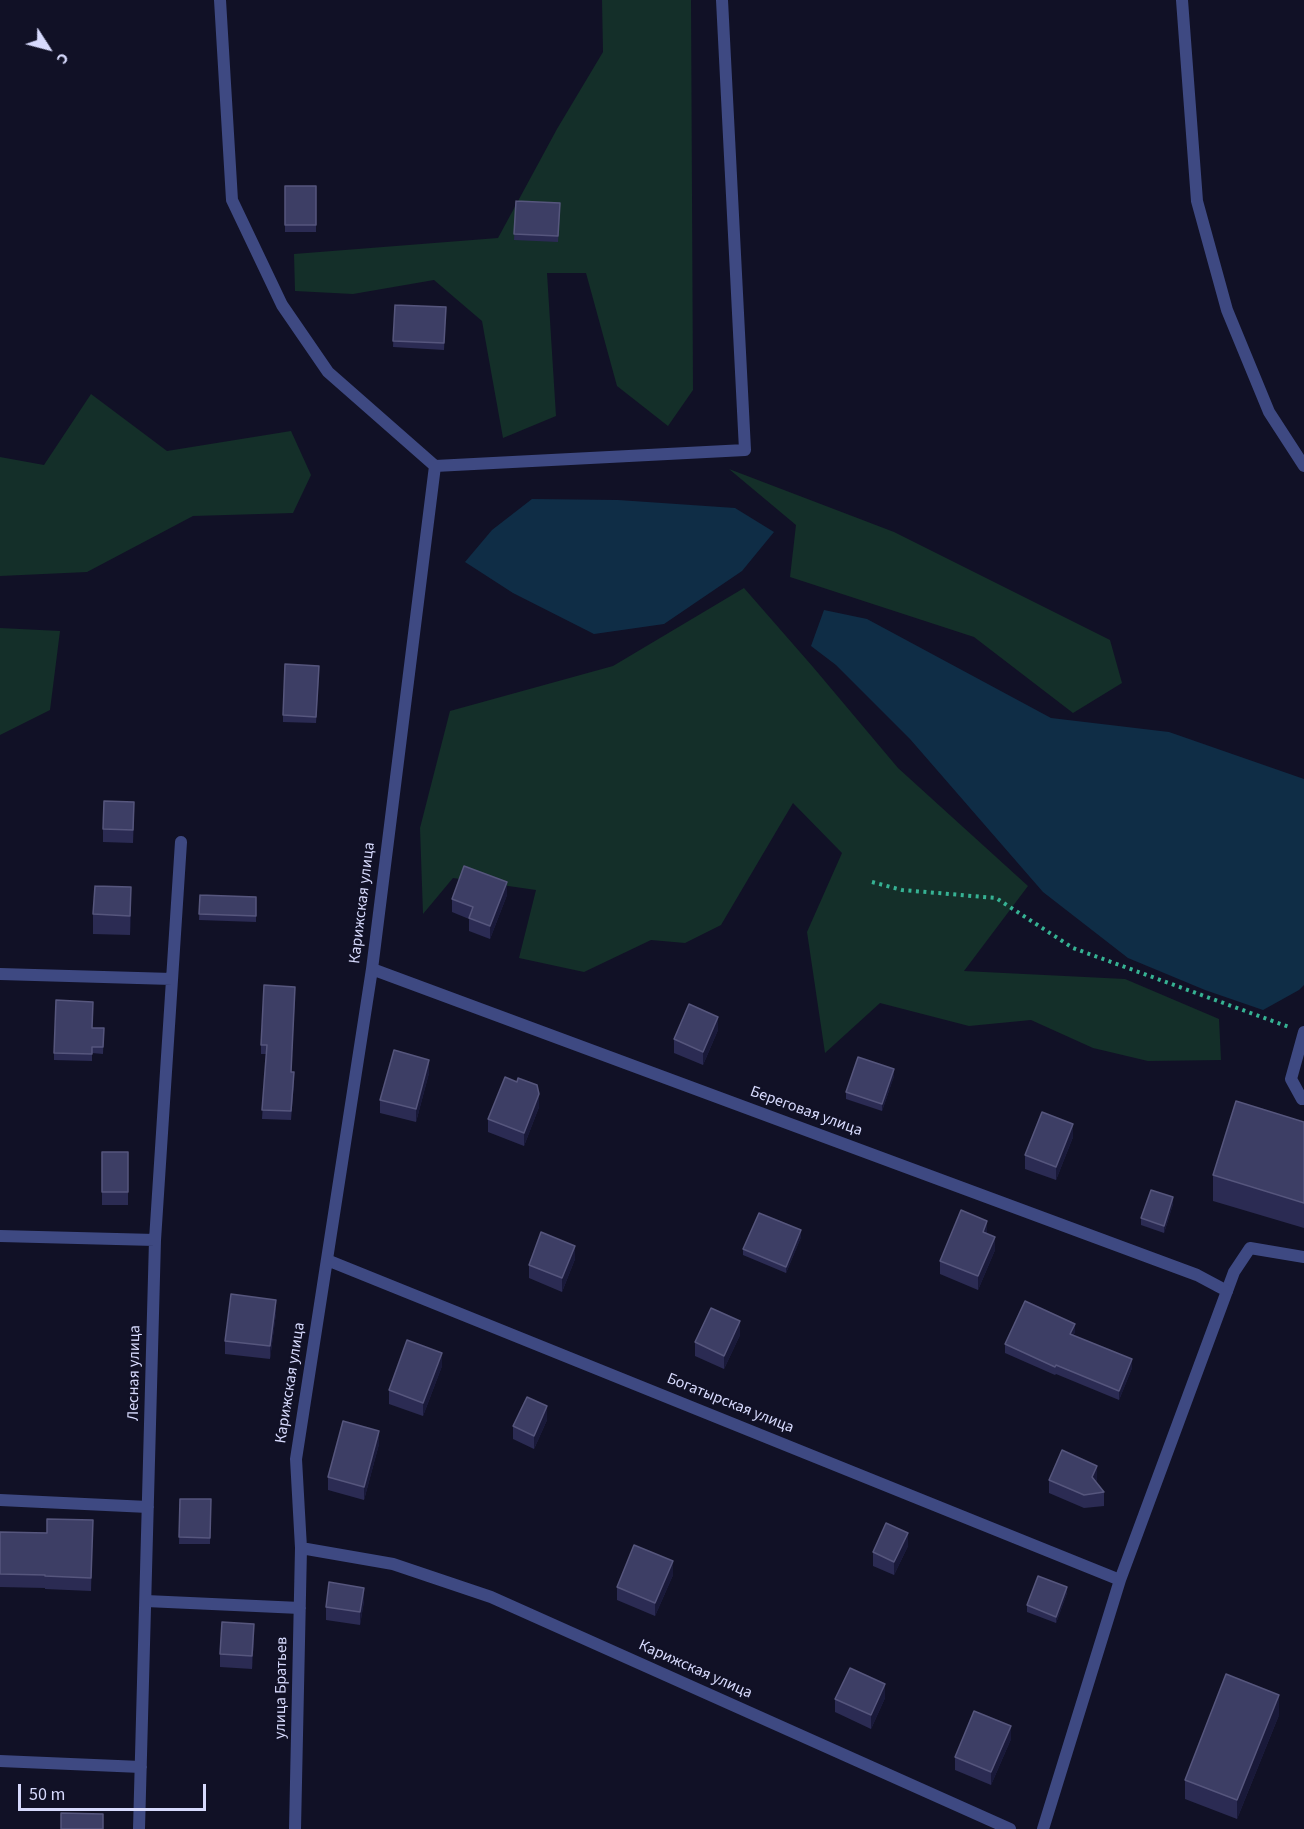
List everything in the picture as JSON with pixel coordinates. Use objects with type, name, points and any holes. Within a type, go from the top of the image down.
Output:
[{"type":"street","points":[[220,0],[232,200],[282,305],[328,372],[435,466],[745,450],[722,0]]},
{"type":"street","points":[[1182,0],[1197,201],[1227,310],[1269,412],[1304,466]]},
{"type":"street","name":"Карижская улица","points":[[435,466],[372,969],[296,1459],[301,1548],[393,1564],[491,1597],[1010,1829]]},
{"type":"street","name":"Лесная улица","points":[[139,1829],[155,1240],[181,842]]},
{"type":"street","name":"Береговая улица","points":[[372,969],[1197,1275],[1227,1291]]},
{"type":"street","points":[[0,974],[172,979]]},
{"type":"street","points":[[1304,1032],[1291,1079],[1304,1099]]},
{"type":"street","points":[[0,1236],[155,1240]]},
{"type":"street","points":[[1044,1829],[1120,1580],[1234,1272],[1250,1248],[1304,1257]]},
{"type":"street","name":"Богатырская улица","points":[[327,1260],[1120,1580]]},
{"type":"street","points":[[0,1500],[148,1507]]},
{"type":"street","name":"улица Братьев","points":[[295,1829],[301,1548]]},
{"type":"street","points":[[146,1601],[300,1608]]},
{"type":"street","points":[[0,1761],[141,1767]]},
{"type":"path","points":[[872,882],[902,890],[996,898],[1073,948],[1304,1032]]},
{"type":"green space","points":[[602,0],[691,0],[693,390],[668,426],[617,386],[586,273],[547,273],[556,416],[503,438],[482,321],[434,280],[353,294],[295,291],[294,254],[498,238],[557,129],[603,52]]},
{"type":"green space","points":[[91,394],[167,451],[291,431],[311,475],[293,513],[193,516],[87,572],[0,576],[0,457],[44,465]]},
{"type":"green space","points":[[729,469],[894,532],[1110,640],[1122,683],[1073,713],[974,637],[790,577],[796,525]]},
{"type":"green space","points":[[744,588],[898,768],[1028,886],[964,971],[1125,979],[1219,1019],[1221,1060],[1148,1061],[1093,1048],[1031,1020],[969,1026],[880,1003],[825,1053],[807,932],[842,853],[793,803],[721,925],[685,943],[651,940],[584,972],[519,958],[536,890],[453,878],[423,914],[420,828],[450,711],[613,666]]},
{"type":"green space","points":[[0,628],[60,631],[50,710],[0,735]]},
{"type":"water","points":[[532,499],[618,500],[735,508],[774,532],[742,571],[664,624],[594,634],[513,593],[465,562],[492,530]]},
{"type":"water","points":[[824,610],[867,619],[1051,718],[1169,732],[1304,779],[1304,985],[1263,1010],[1205,990],[1128,958],[1043,892],[910,739],[836,665],[811,646]]},
{"type":"building","points":[[285,186],[316,186],[316,225],[285,225]]},
{"type":"building","points":[[516,201],[560,203],[558,236],[514,234]]},
{"type":"building","points":[[395,305],[446,307],[444,343],[393,341]]},
{"type":"building","points":[[285,664],[319,666],[316,717],[283,715]]},
{"type":"building","points":[[104,801],[134,802],[133,830],[103,829]]},
{"type":"building","points":[[464,866],[507,882],[490,926],[469,918],[473,907],[452,899]]},
{"type":"building","points":[[95,886],[131,887],[130,916],[93,914]]},
{"type":"building","points":[[200,895],[256,897],[256,916],[199,914]]},
{"type":"building","points":[[264,985],[295,987],[291,1111],[262,1110],[267,1045],[261,1045]]},
{"type":"building","points":[[56,1000],[93,1002],[92,1028],[104,1028],[103,1047],[92,1047],[92,1054],[54,1053]]},
{"type":"building","points":[[689,1004],[718,1017],[703,1052],[674,1039]]},
{"type":"building","points":[[394,1050],[429,1060],[416,1109],[380,1100]]},
{"type":"building","points":[[858,1057],[894,1069],[882,1104],[846,1092]]},
{"type":"building","points":[[505,1077],[517,1082],[518,1078],[537,1085],[539,1094],[524,1133],[488,1119]]},
{"type":"building","points":[[1236,1101],[1304,1122],[1304,1203],[1213,1175]]},
{"type":"building","points":[[1042,1112],[1073,1124],[1056,1167],[1025,1155]]},
{"type":"building","points":[[102,1152],[128,1152],[128,1192],[102,1192]]},
{"type":"building","points":[[1151,1190],[1173,1197],[1164,1226],[1141,1218]]},
{"type":"building","points":[[961,1210],[987,1221],[983,1232],[995,1237],[978,1276],[940,1261]]},
{"type":"building","points":[[759,1213],[801,1230],[786,1267],[743,1249]]},
{"type":"building","points":[[541,1232],[575,1246],[562,1278],[529,1265]]},
{"type":"building","points":[[231,1294],[276,1300],[270,1346],[225,1341]]},
{"type":"building","points":[[1025,1301],[1075,1324],[1070,1334],[1132,1359],[1119,1391],[1056,1365],[1055,1367],[1005,1344]]},
{"type":"building","points":[[711,1308],[740,1321],[724,1356],[695,1342]]},
{"type":"building","points":[[407,1340],[442,1353],[423,1403],[389,1390]]},
{"type":"building","points":[[527,1397],[547,1406],[534,1436],[513,1426]]},
{"type":"building","points":[[343,1421],[379,1431],[364,1487],[328,1477]]},
{"type":"building","points":[[1062,1450],[1097,1466],[1092,1477],[1104,1492],[1084,1495],[1049,1480]]},
{"type":"building","points":[[180,1499],[211,1499],[210,1538],[179,1537]]},
{"type":"building","points":[[47,1519],[93,1520],[91,1578],[0,1574],[0,1532],[47,1533]]},
{"type":"building","points":[[886,1523],[908,1533],[894,1562],[873,1552]]},
{"type":"building","points":[[634,1545],[673,1561],[655,1603],[617,1587]]},
{"type":"building","points":[[1038,1576],[1067,1587],[1056,1617],[1027,1605]]},
{"type":"building","points":[[329,1582],[364,1588],[360,1612],[326,1607]]},
{"type":"building","points":[[222,1622],[254,1624],[252,1656],[220,1654]]},
{"type":"building","points":[[850,1668],[885,1684],[871,1715],[835,1699]]},
{"type":"building","points":[[1226,1674],[1279,1695],[1237,1800],[1185,1780]]},
{"type":"building","points":[[974,1711],[1011,1726],[991,1772],[955,1757]]},
{"type":"building","points":[[61,1813],[103,1814],[103,1829],[61,1829]]}]
